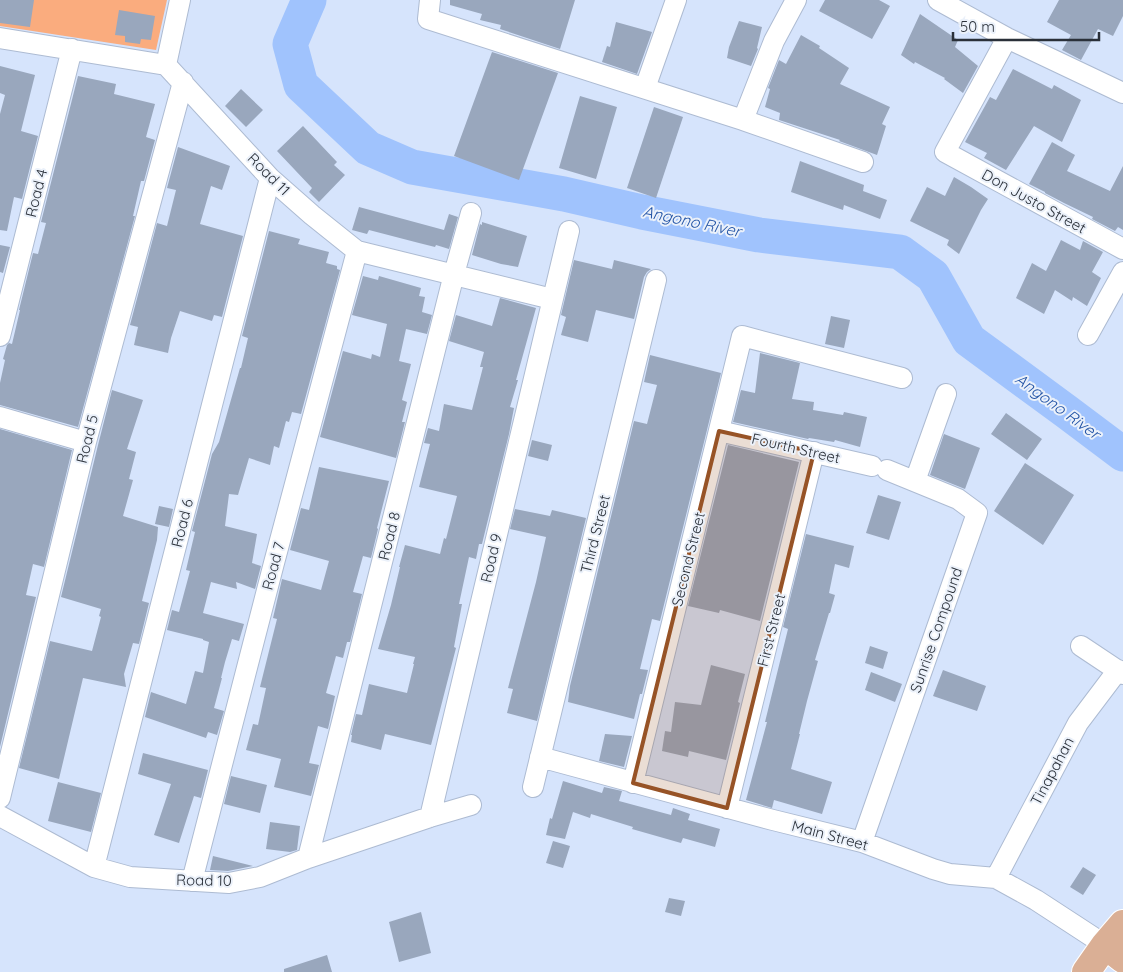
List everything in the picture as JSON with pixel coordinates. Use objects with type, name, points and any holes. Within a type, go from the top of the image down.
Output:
[{"type":"main road","points":[[1086,972],[1114,952],[1123,924]]},
{"type":"street","points":[[0,38],[166,65],[180,0]]},
{"type":"street","points":[[430,0],[428,20],[645,88],[863,162]]},
{"type":"street","points":[[743,120],[774,41],[796,0]]},
{"type":"street","points":[[938,0],[1007,38],[1123,93]]},
{"type":"street","points":[[645,88],[674,1]]},
{"type":"street","name":"Don Justo Street","points":[[1007,38],[945,152],[1123,249]]},
{"type":"street","name":"Road 4","points":[[0,336],[72,50]]},
{"type":"street","name":"Road 11","points":[[166,65],[270,178],[357,251],[552,299]]},
{"type":"street","name":"Road 5","points":[[0,798],[86,442],[183,82]]},
{"type":"street","name":"Road 6","points":[[94,867],[270,178]]},
{"type":"street","name":"Road 8","points":[[308,858],[454,274],[471,213]]},
{"type":"street","name":"Road 9","points":[[430,817],[568,231]]},
{"type":"street","name":"Road 7","points":[[192,881],[357,251]]},
{"type":"street","points":[[1088,335],[1123,272]]},
{"type":"street","name":"Third Street","points":[[533,787],[656,280]]},
{"type":"street","name":"Second Street","points":[[633,782],[742,336],[902,378]]},
{"type":"street","points":[[915,481],[946,394]]},
{"type":"street","points":[[0,417],[86,442]]},
{"type":"street","name":"Fourth Street","points":[[719,431],[879,468]]},
{"type":"street","name":"First Street","points":[[727,808],[814,452]]},
{"type":"street","name":"Sunrise Compound","points":[[862,842],[977,513],[958,499],[879,468]]},
{"type":"street","points":[[1082,646],[1120,672]]},
{"type":"street","name":"Tinapahan","points":[[996,878],[1078,724],[1120,672]]},
{"type":"street","name":"Main Street","points":[[540,757],[727,808],[862,842],[950,874],[996,878],[1036,900],[1114,952]]},
{"type":"street","name":"Road 10","points":[[0,816],[94,867],[130,877],[229,883],[260,877],[308,858],[471,805]]},
{"type":"highlighted area","points":[[719,431],[814,452],[727,808],[633,783]]},
{"type":"shaded area","points":[[0,0],[167,0],[156,50],[0,26]]},
{"type":"building","points":[[0,0],[34,0],[30,27],[0,23]]},
{"type":"building","points":[[450,0],[575,0],[560,49],[500,29],[501,25],[480,20],[482,14],[450,5]]},
{"type":"building","points":[[825,0],[879,0],[890,6],[872,39],[819,11]]},
{"type":"building","points":[[1059,0],[1123,0],[1123,16],[1113,36],[1098,29],[1081,60],[1062,50],[1071,35],[1047,22]]},
{"type":"building","points":[[119,10],[155,16],[151,40],[141,39],[140,44],[125,42],[125,36],[115,35]]},
{"type":"building","points":[[920,14],[958,40],[955,47],[978,66],[963,93],[945,78],[915,62],[914,64],[901,55]]},
{"type":"building","points":[[739,21],[762,27],[758,49],[751,66],[727,58]]},
{"type":"building","points":[[616,22],[652,32],[637,74],[602,62],[607,46],[610,47]]},
{"type":"building","points":[[801,35],[820,46],[819,48],[849,68],[840,84],[890,107],[882,124],[886,126],[877,155],[840,140],[779,120],[780,113],[765,107],[770,89],[768,88],[779,60],[786,64]]},
{"type":"building","points":[[492,52],[558,73],[519,180],[454,156]]},
{"type":"building","points":[[0,66],[35,75],[21,131],[38,136],[22,199],[14,197],[7,231],[0,230],[0,114],[5,95],[0,93]]},
{"type":"building","points":[[1013,69],[1052,89],[1054,85],[1081,100],[1062,142],[1034,126],[1006,170],[984,158],[987,153],[965,142],[990,97],[996,100]]},
{"type":"building","points":[[78,76],[116,84],[114,94],[155,104],[146,137],[155,140],[144,181],[141,181],[133,216],[135,216],[78,427],[0,405],[0,383],[5,360],[3,359],[7,345],[9,343],[12,344],[33,253],[38,254],[46,223],[41,222]]},
{"type":"building","points":[[241,89],[263,110],[246,127],[225,106]]},
{"type":"building","points":[[580,96],[617,107],[596,179],[559,168]]},
{"type":"building","points":[[654,107],[683,117],[656,198],[627,188]]},
{"type":"building","points":[[303,126],[337,162],[334,165],[345,175],[319,202],[309,192],[312,188],[277,151]]},
{"type":"building","points":[[1052,142],[1075,155],[1067,171],[1110,191],[1123,166],[1123,230],[1118,227],[1115,231],[1092,219],[1093,217],[1029,184]]},
{"type":"building","points":[[178,147],[230,166],[222,190],[211,186],[200,224],[243,236],[222,317],[214,315],[212,321],[180,311],[168,353],[134,345],[138,327],[130,325],[157,223],[167,226],[176,190],[167,188]]},
{"type":"building","points":[[800,161],[864,185],[863,191],[887,200],[880,219],[844,205],[843,210],[791,192]]},
{"type":"building","points":[[954,177],[988,199],[959,254],[947,245],[949,240],[910,221],[927,187],[945,196]]},
{"type":"building","points":[[359,207],[444,230],[449,214],[458,217],[449,249],[369,230],[367,234],[352,230]]},
{"type":"building","points":[[482,222],[527,236],[518,267],[472,255]]},
{"type":"building","points":[[269,231],[300,239],[298,244],[329,252],[326,263],[337,266],[337,269],[340,270],[301,414],[292,412],[289,422],[286,421],[279,448],[274,446],[270,465],[249,458],[238,495],[229,494],[225,526],[257,534],[252,563],[261,566],[255,589],[236,582],[237,589],[211,582],[203,613],[244,624],[239,641],[232,639],[221,678],[214,708],[224,711],[217,735],[208,732],[206,738],[145,717],[151,692],[186,704],[195,671],[203,673],[209,642],[167,630],[172,610],[179,612],[190,571],[186,570],[195,532],[192,531],[212,454],[219,442],[241,368],[248,338],[242,336]]},
{"type":"building","points":[[1061,240],[1080,250],[1083,241],[1103,252],[1092,272],[1101,278],[1087,306],[1073,297],[1072,301],[1055,290],[1044,314],[1016,298],[1032,263],[1046,271]]},
{"type":"building","points":[[0,245],[10,247],[3,273],[0,272]]},
{"type":"building","points":[[574,260],[612,269],[614,260],[651,269],[644,277],[634,319],[596,310],[588,342],[561,335],[566,317],[561,315]]},
{"type":"building","points":[[363,276],[378,280],[379,276],[421,288],[419,296],[425,297],[422,312],[432,315],[427,334],[406,329],[399,361],[411,364],[402,400],[407,402],[402,422],[405,422],[396,458],[320,437],[343,351],[371,359],[372,354],[380,357],[387,324],[352,315]]},
{"type":"building","points":[[500,298],[536,308],[516,380],[518,380],[510,407],[514,408],[509,434],[482,544],[479,544],[476,559],[469,557],[459,604],[462,604],[454,647],[456,648],[431,745],[385,734],[381,750],[351,742],[356,714],[362,715],[369,684],[407,693],[415,657],[378,649],[391,605],[405,545],[440,554],[444,538],[446,539],[457,496],[419,487],[430,444],[424,443],[428,428],[439,431],[444,404],[472,410],[483,367],[480,367],[484,352],[449,341],[456,315],[492,326]]},
{"type":"building","points":[[831,316],[850,320],[844,348],[825,344]]},
{"type":"building","points":[[760,353],[800,363],[792,399],[814,402],[813,410],[843,415],[844,412],[867,417],[860,447],[835,440],[834,442],[808,439],[733,422],[741,390],[755,393]]},
{"type":"building","points":[[650,355],[721,373],[660,621],[652,619],[640,669],[648,670],[634,719],[568,702],[570,686],[634,421],[647,424],[657,385],[644,382]]},
{"type":"building","points":[[112,390],[143,400],[127,449],[136,452],[129,479],[133,480],[123,516],[158,527],[157,540],[142,601],[149,603],[139,644],[133,643],[124,674],[126,687],[83,678],[59,779],[19,768],[50,641],[92,651],[101,617],[99,616],[101,609],[61,597]]},
{"type":"building","points":[[1006,413],[1042,439],[1027,460],[991,434]]},
{"type":"building","points":[[0,429],[72,450],[44,567],[33,564],[26,595],[36,597],[0,747]]},
{"type":"building","points":[[944,434],[980,448],[965,489],[930,475]]},
{"type":"building","points":[[532,440],[552,445],[548,461],[528,456]]},
{"type":"building","points":[[728,445],[799,462],[760,621],[720,610],[719,613],[688,606]]},
{"type":"building","points":[[1025,463],[1074,495],[1043,545],[994,511]]},
{"type":"building","points":[[319,467],[389,481],[371,558],[363,556],[353,592],[362,594],[350,642],[347,642],[343,658],[336,656],[326,693],[335,696],[328,729],[318,726],[309,763],[319,765],[311,796],[274,787],[281,759],[246,750],[253,724],[258,725],[266,688],[260,687],[277,619],[273,618],[282,579],[321,590],[329,561],[290,550],[301,508],[309,510]]},
{"type":"building","points":[[878,495],[901,502],[889,540],[866,533]]},
{"type":"building","points":[[159,506],[173,509],[169,527],[155,524]]},
{"type":"building","points":[[515,509],[550,516],[552,510],[586,518],[537,721],[507,713],[513,689],[508,688],[546,537],[510,529]]},
{"type":"building","points":[[806,534],[854,546],[849,568],[835,564],[829,593],[835,595],[815,660],[818,661],[791,769],[832,782],[822,814],[774,800],[772,808],[746,800],[767,722],[765,722],[788,629],[783,627]]},
{"type":"building","points":[[870,646],[888,652],[883,669],[865,663]]},
{"type":"building","points":[[711,665],[745,674],[726,760],[689,751],[688,757],[662,751],[665,731],[671,732],[675,702],[701,705]]},
{"type":"building","points":[[943,670],[986,686],[977,711],[933,696]]},
{"type":"building","points":[[871,672],[902,684],[895,702],[865,690]]},
{"type":"building","points":[[605,734],[632,736],[624,767],[599,761]]},
{"type":"building","points":[[143,753],[208,770],[201,798],[194,796],[179,843],[154,835],[171,784],[138,774]]},
{"type":"building","points":[[231,776],[267,785],[260,813],[224,804]]},
{"type":"building","points":[[563,781],[602,793],[604,787],[622,791],[619,801],[671,815],[673,808],[690,814],[688,820],[720,829],[715,847],[683,838],[681,843],[632,829],[633,827],[591,814],[590,818],[573,812],[565,839],[546,835]]},
{"type":"building","points":[[58,782],[101,793],[91,832],[48,821]]},
{"type":"building","points":[[270,822],[300,826],[297,850],[290,852],[266,849]]},
{"type":"building","points":[[553,841],[570,846],[563,868],[546,863]]},
{"type":"building","points":[[213,856],[253,866],[228,871],[210,870]]},
{"type":"building","points":[[1083,867],[1096,875],[1083,895],[1070,887]]},
{"type":"building","points":[[669,898],[685,901],[681,916],[665,912]]},
{"type":"building","points":[[421,912],[431,953],[399,962],[389,922]]},
{"type":"building","points":[[327,955],[332,972],[284,972],[284,969]]},
{"type":"waterway","name":"Angono River","points":[[309,0],[290,44],[301,85],[368,148],[412,167],[564,194],[642,212],[759,235],[900,252],[933,276],[969,340],[1123,454]]}]
